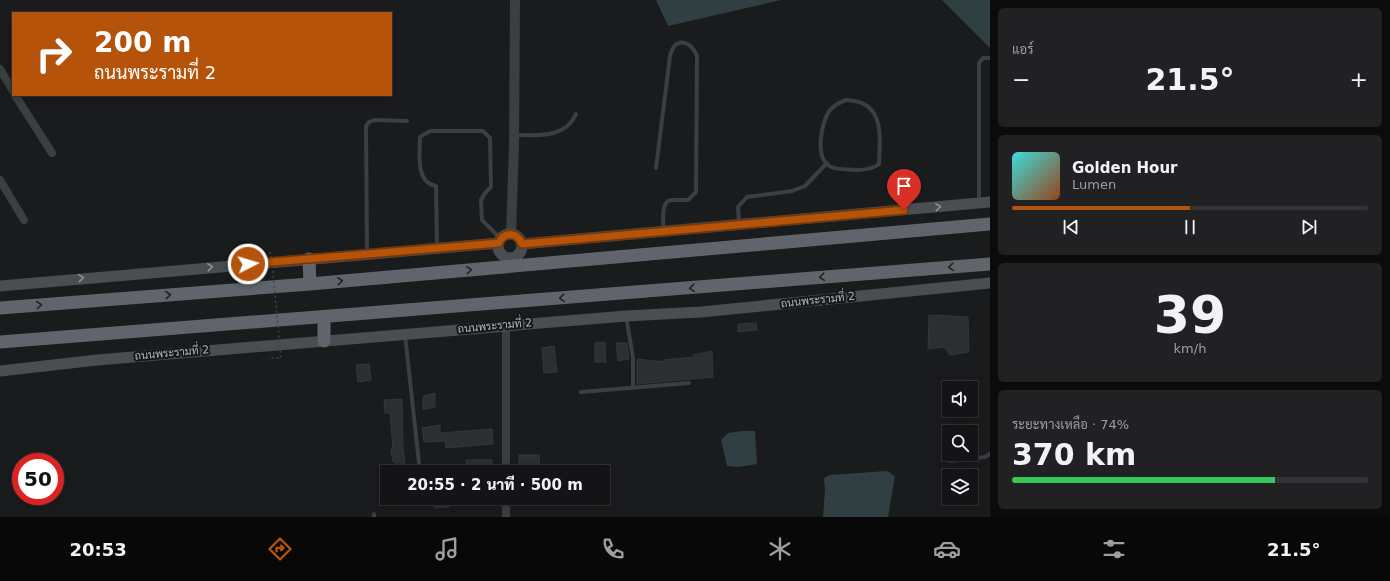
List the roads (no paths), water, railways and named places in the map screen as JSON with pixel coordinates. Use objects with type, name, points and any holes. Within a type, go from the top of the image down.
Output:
[{"type":"highway","points":[[0,308],[310,284],[515,261],[990,224]]},
{"type":"highway","points":[[309,259],[310,284]]},
{"type":"highway","name":"ถนนพระรามที่ 2","points":[[0,342],[990,264]]},
{"type":"highway","points":[[324,317],[324,341]]},
{"type":"main road","points":[[522,244],[663,231],[739,226],[985,203]]},
{"type":"main road","points":[[0,286],[500,241],[511,234],[518,237],[522,244],[521,252],[515,261],[504,257],[499,251],[500,241]]},
{"type":"main road","name":"ถนนพระรามที่ 2","points":[[0,371],[97,360],[506,325],[701,312],[990,283]]},
{"type":"street","points":[[511,234],[514,135],[515,0]]},
{"type":"street","points":[[0,68],[12,89]]},
{"type":"street","points":[[16,96],[52,153]]},
{"type":"street","points":[[0,180],[24,220]]},
{"type":"street","points":[[506,325],[506,465]]},
{"type":"street","points":[[506,505],[506,517]]},
{"type":"lane","points":[[656,168],[670,56],[673,47],[682,42],[689,44],[697,56],[696,192],[688,200],[671,199],[666,203],[664,207],[663,231]]},
{"type":"lane","points":[[985,203],[979,67],[980,60],[983,58],[990,58]]},
{"type":"lane","points":[[846,100],[860,102],[868,106],[876,116],[880,131],[879,164],[875,167],[860,170],[831,167],[827,163],[823,159],[821,146],[825,120],[831,110],[846,100]]},
{"type":"lane","points":[[514,135],[551,134],[558,132],[572,122],[576,114]]},
{"type":"lane","points":[[366,254],[366,126],[369,122],[374,120],[407,121]]},
{"type":"lane","points":[[437,247],[436,186],[429,185],[420,168],[420,137],[430,131],[484,131],[490,138],[491,187],[485,193],[480,206],[482,220],[500,241]]},
{"type":"lane","points":[[739,226],[738,207],[747,197],[792,191],[805,186],[827,163]]},
{"type":"lane","points":[[626,316],[633,358],[633,387]]},
{"type":"lane","points":[[405,334],[419,465]]},
{"type":"lane","points":[[580,392],[689,383]]},
{"type":"lane","points":[[978,458],[985,457],[990,454]]}]
